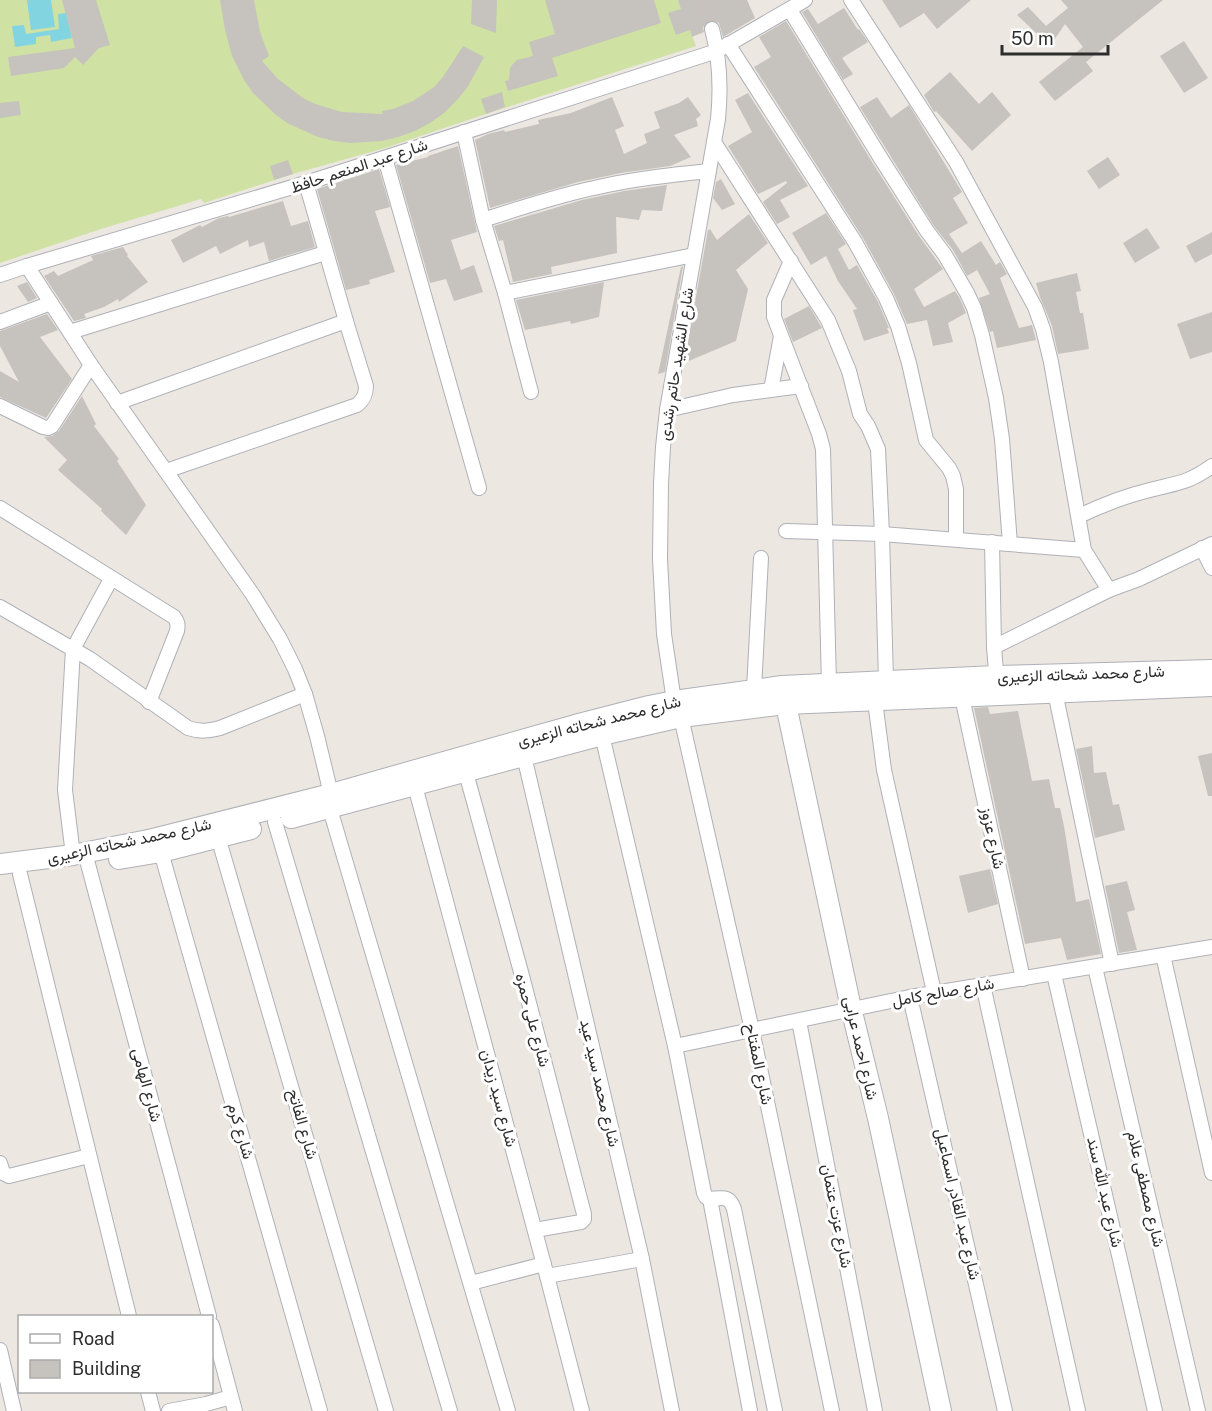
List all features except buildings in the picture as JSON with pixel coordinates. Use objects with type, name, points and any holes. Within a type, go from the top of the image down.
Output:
[{"type":"street","name":"شارع عبد المنعم حافظ","points":[[0,275],[306,183],[723,47],[805,0]]},
{"type":"street","points":[[851,0],[956,162],[1035,307],[1051,363],[1084,550],[1109,590]]},
{"type":"street","points":[[790,10],[880,157],[945,255],[974,308],[996,399],[1002,439],[1010,544]]},
{"type":"street","name":"شارع الشهيد حاتم رشدى","points":[[677,709],[663,634],[660,559],[661,484],[667,410],[720,96],[723,47],[712,29]]},
{"type":"street","points":[[723,47],[855,242],[886,298],[898,326],[909,363],[926,440],[953,476],[956,489],[956,539]]},
{"type":"street","points":[[464,132],[483,219],[506,293],[531,392]]},
{"type":"street","points":[[714,142],[828,320],[849,372],[860,414],[875,439],[878,449],[882,534],[886,681]]},
{"type":"street","points":[[385,158],[479,488]]},
{"type":"street","points":[[483,219],[594,188],[651,177],[709,171]]},
{"type":"street","points":[[166,471],[357,405],[366,393],[366,386],[306,183]]},
{"type":"street","points":[[70,332],[325,253]]},
{"type":"street","points":[[506,293],[694,255]]},
{"type":"street","points":[[791,261],[774,300],[774,317],[823,449],[829,684]]},
{"type":"street","points":[[27,266],[117,403],[253,595],[295,669],[317,736],[331,801],[508,1411]]},
{"type":"street","points":[[0,322],[51,303]]},
{"type":"street","points":[[117,403],[346,321]]},
{"type":"street","points":[[771,390],[781,335]]},
{"type":"street","points":[[0,406],[48,428],[52,426],[91,365]]},
{"type":"street","points":[[667,410],[733,395],[801,386]]},
{"type":"street","points":[[1079,516],[1121,498],[1191,480],[1212,466]]},
{"type":"street","points":[[0,508],[174,617],[178,625],[177,631],[149,702]]},
{"type":"street","points":[[786,531],[882,534],[1084,550]]},
{"type":"street","points":[[992,542],[997,686]]},
{"type":"street","points":[[994,647],[1109,590],[1139,579],[1207,546],[1212,568]]},
{"type":"street","points":[[754,689],[761,558]]},
{"type":"street","points":[[73,649],[111,579]]},
{"type":"street","points":[[0,607],[107,670],[188,728],[210,731],[304,694]]},
{"type":"street","name":"شارع الهامى","points":[[73,649],[65,790],[208,1315]]},
{"type":"street","name":"شارع محمد شحاته الزعيرى","points":[[0,864],[161,852],[275,822],[331,801],[577,734],[605,729],[754,689],[784,695],[875,701],[962,697],[997,686],[1212,670]]},
{"type":"street","name":"شارع محمد شحاته الزعيرى","points":[[677,709],[784,695],[829,684],[886,681],[997,686],[1055,692],[1212,686]]},
{"type":"street","points":[[1055,692],[1112,964]]},
{"type":"street","name":"شارع احمد عرابى","points":[[784,695],[941,1411]]},
{"type":"street","name":"شارع عزوز","points":[[962,697],[1023,979]]},
{"type":"street","points":[[875,701],[884,770],[934,992]]},
{"type":"street","name":"شارع المفتاح","points":[[677,709],[752,1030],[832,1411]]},
{"type":"street","points":[[605,729],[675,1046],[704,1193],[710,1199],[750,1411]]},
{"type":"street","name":"شارع محمد شحاته الزعيرى","points":[[10,875],[153,839],[331,801],[415,786],[524,756],[577,734]]},
{"type":"street","name":"شارع محمد سيد عيد","points":[[524,756],[642,1259],[672,1411]]},
{"type":"street","name":"شارع على حمزه","points":[[466,773],[584,1214],[584,1219],[580,1222],[535,1230]]},
{"type":"street","name":"شارع سيد زيدان","points":[[415,786],[582,1411]]},
{"type":"street","points":[[275,822],[450,1411]]},
{"type":"street","name":"شارع الفاتح","points":[[218,837],[386,1411]]},
{"type":"street","name":"شارع كرم","points":[[161,852],[320,1411]]},
{"type":"street","points":[[10,875],[89,1156],[129,1315]]},
{"type":"street","name":"شارع صالح كامل","points":[[675,1046],[934,992],[1212,947]]},
{"type":"street","points":[[1163,955],[1212,1173]]},
{"type":"street","name":"شارع مصطفى علام","points":[[1095,967],[1198,1411]]},
{"type":"street","name":"شارع عبد الله سند","points":[[1054,974],[1155,1411]]},
{"type":"street","points":[[983,985],[1078,1411]]},
{"type":"street","name":"شارع عبد القادر اسماعيل","points":[[910,997],[1005,1411]]},
{"type":"street","name":"شارع عزت عتمان","points":[[799,1021],[874,1411]]},
{"type":"street","points":[[0,1163],[3,1173],[9,1176],[89,1156]]},
{"type":"street","points":[[710,1199],[724,1197],[729,1199],[734,1209],[775,1411]]},
{"type":"street","points":[[471,1283],[546,1270],[642,1259]]},
{"type":"street","points":[[213,1329],[235,1411]]},
{"type":"street","points":[[0,1350],[14,1411]]},
{"type":"street","points":[[148,1393],[153,1411]]},
{"type":"street","points":[[169,1411],[231,1397]]},
{"type":"green space","points":[[0,0],[678,0],[696,46],[385,148],[293,174],[204,203],[201,199],[0,263]]},
{"type":"water","points":[[27,0],[51,0],[55,27],[31,30]]},
{"type":"water","points":[[66,13],[72,38],[51,42],[50,35],[36,37],[36,44],[15,47],[12,26],[24,25],[26,34],[59,29],[58,14]]},
{"type":"tunnel","points":[[701,0],[712,29]]}]
